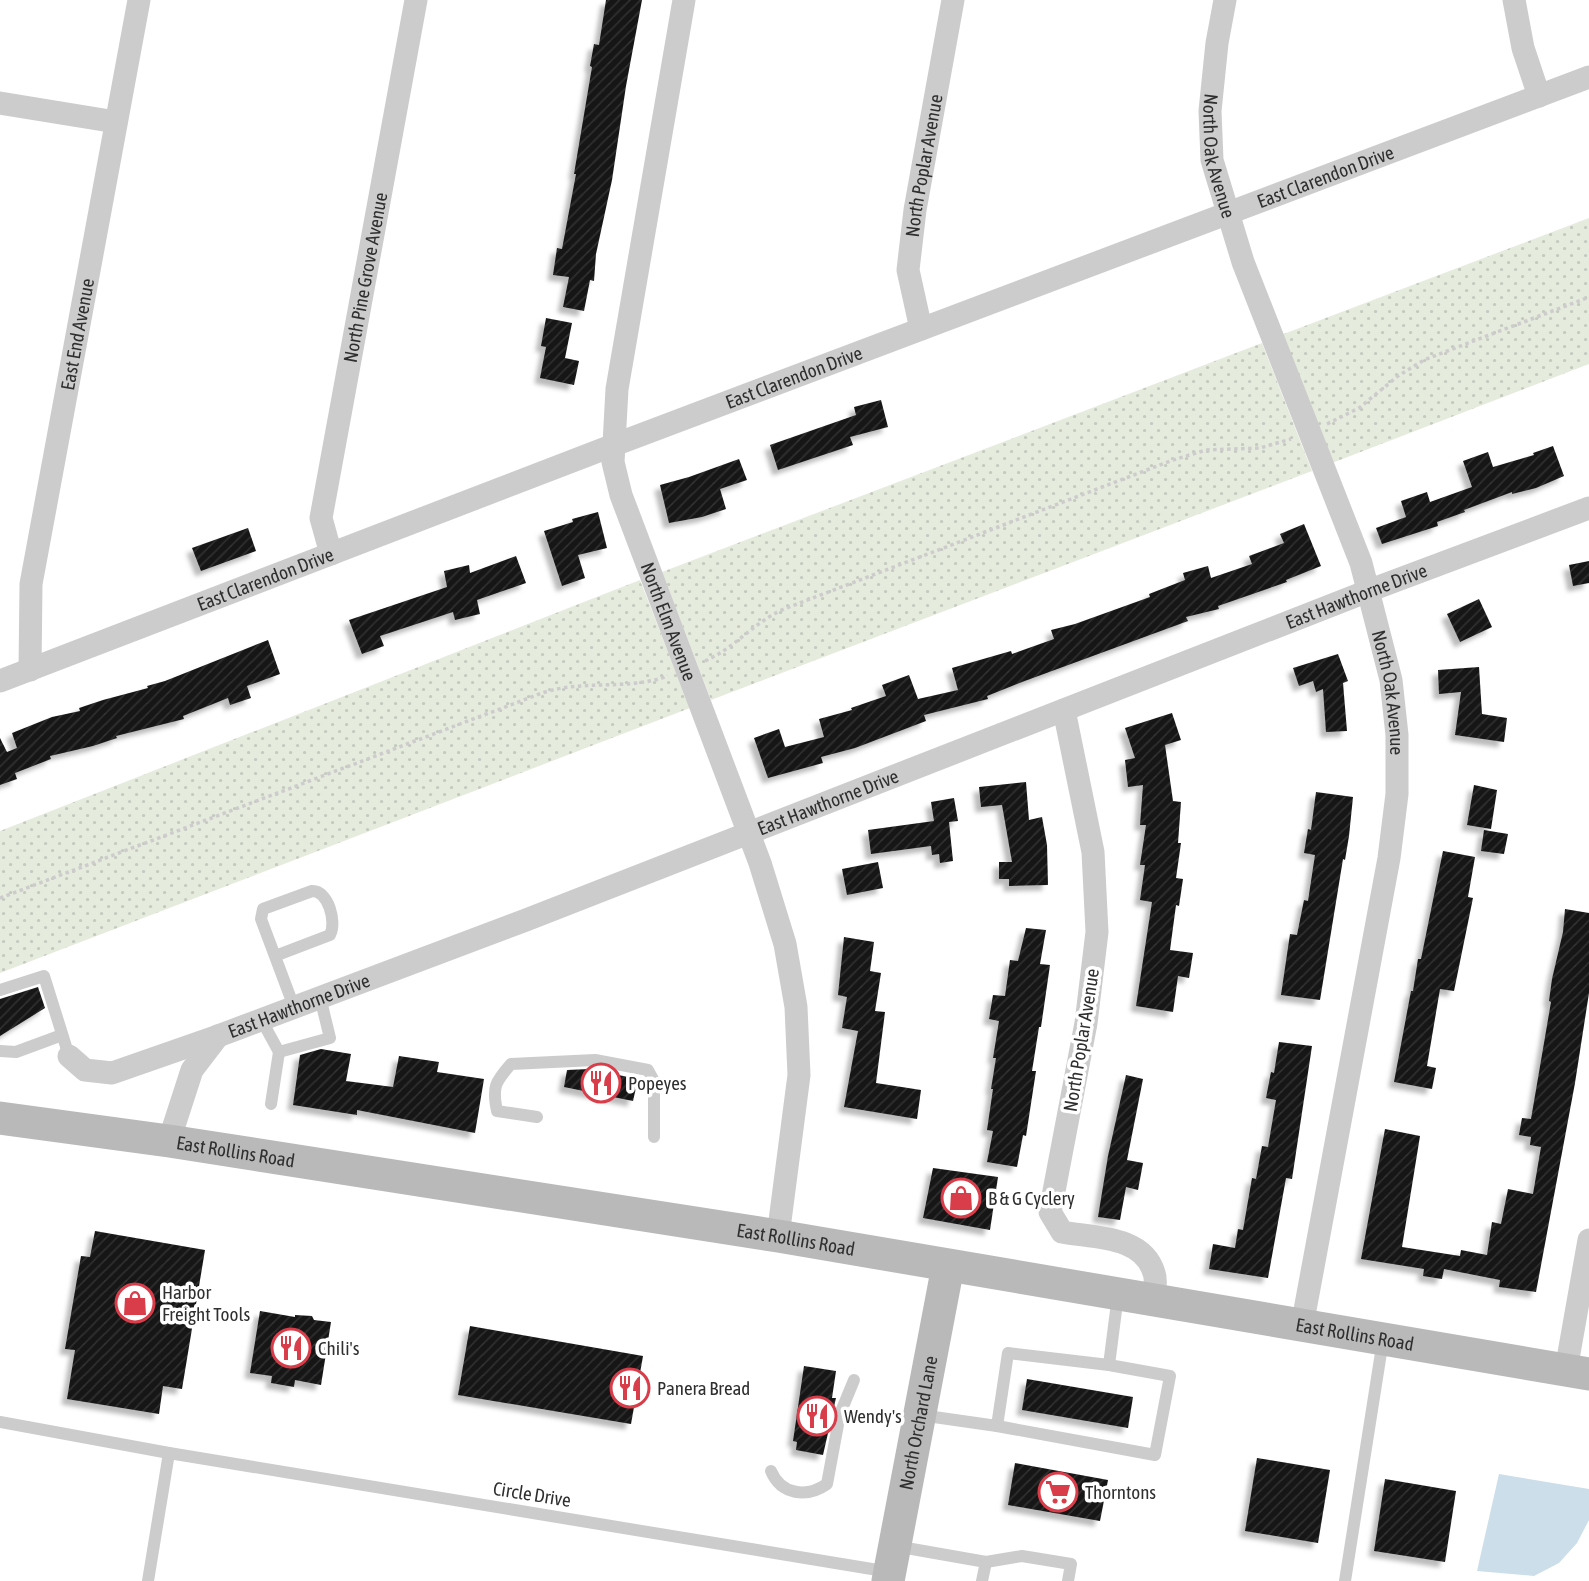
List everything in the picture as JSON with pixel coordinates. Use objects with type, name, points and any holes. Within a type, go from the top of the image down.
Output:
[{"type":"main road","name":"East Rollins Road","points":[[0,1118],[169,1141],[778,1236],[1578,1372]]},
{"type":"main road","name":"North Orchard Lane","points":[[891,1566],[948,1266]]},
{"type":"street","name":"East End Avenue","points":[[30,670],[31,584],[139,0]]},
{"type":"street","name":"North Pine Grove Avenue","points":[[331,554],[321,518],[416,0]]},
{"type":"street","name":"North Elm Avenue","points":[[684,0],[617,390],[613,462],[621,495],[749,833],[785,944],[796,1007],[799,1074],[778,1236]]},
{"type":"street","name":"North Poplar Avenue","points":[[921,329],[908,270],[915,210],[953,0]]},
{"type":"street","name":"North Oak Avenue","points":[[1224,0],[1210,111],[1212,160],[1226,214],[1247,274],[1360,563],[1391,680],[1397,736],[1397,794],[1389,858],[1302,1326]]},
{"type":"street","points":[[1514,0],[1523,48],[1539,96]]},
{"type":"street","name":"East Clarendon Drive","points":[[0,681],[614,445],[1589,77]]},
{"type":"street","points":[[0,103],[116,122]]},
{"type":"street","name":"East Hawthorne Drive","points":[[66,1045],[85,1070],[112,1073],[218,1036],[526,920],[1368,591],[1589,508]]},
{"type":"street","name":"North Poplar Avenue","points":[[1064,710],[1093,852],[1097,932],[1086,1023],[1050,1212],[1062,1232],[1129,1244],[1146,1256],[1155,1275],[1153,1301]]},
{"type":"street","points":[[169,1141],[192,1070],[218,1036]]},
{"type":"street","points":[[1578,1372],[1589,1240]]},
{"type":"lane","points":[[275,956],[330,935],[334,924],[323,894],[312,891],[262,909],[261,919],[294,1007]]},
{"type":"lane","points":[[0,990],[44,976],[66,1045],[16,1052],[0,1051]]},
{"type":"lane","points":[[279,1052],[330,1038],[320,997]]},
{"type":"lane","points":[[261,1019],[279,1052],[271,1104]]},
{"type":"lane","points":[[537,1117],[497,1111],[493,1095],[497,1080],[511,1065],[595,1060],[648,1070],[654,1082],[654,1137]]},
{"type":"lane","points":[[1109,1365],[1118,1295]]},
{"type":"lane","points":[[1345,1581],[1383,1339]]},
{"type":"lane","points":[[920,1415],[1155,1455],[1170,1376],[1109,1365],[1008,1353],[997,1426]]},
{"type":"lane","points":[[771,1471],[775,1480],[797,1493],[818,1491],[827,1484],[840,1414],[854,1380]]},
{"type":"lane","name":"Circle Drive","points":[[0,1422],[169,1452],[891,1566],[986,1562],[1022,1556],[1071,1564],[1068,1581]]},
{"type":"lane","points":[[148,1581],[169,1452]]},
{"type":"lane","points":[[982,1581],[986,1562]]},
{"type":"path","points":[[1319,428],[1354,412],[1398,376],[1424,360],[1589,297]]},
{"type":"path","points":[[696,664],[725,651],[766,618],[784,609],[1173,460],[1206,450],[1260,448],[1300,436]]},
{"type":"path","points":[[0,898],[542,692],[570,685],[643,683],[679,671]]},
{"type":"shaded area","points":[[1589,218],[1589,364],[1332,463],[1281,335]]},
{"type":"shaded area","points":[[1262,343],[1312,471],[711,700],[662,572]]},
{"type":"shaded area","points":[[640,580],[690,708],[0,973],[0,831]]},
{"type":"water","points":[[1499,1474],[1589,1489],[1589,1520],[1577,1543],[1559,1563],[1534,1576],[1477,1571]]},
{"type":"building","points":[[606,0],[642,0],[612,180],[596,254],[594,281],[590,280],[584,311],[563,307],[569,277],[553,275],[557,248],[562,249],[576,174],[592,67],[590,66],[594,44],[599,45]]},
{"type":"building","points":[[546,318],[572,323],[565,358],[579,361],[574,385],[540,378],[546,347],[541,346]]},
{"type":"building","points":[[881,400],[888,427],[850,437],[853,445],[778,470],[770,445],[856,415],[854,407]]},
{"type":"building","points":[[1553,446],[1564,476],[1536,488],[1512,492],[1437,522],[1438,526],[1382,544],[1376,528],[1406,517],[1401,501],[1427,492],[1430,502],[1472,487],[1463,461],[1488,452],[1493,467],[1534,455],[1533,453]]},
{"type":"building","points":[[739,459],[747,480],[720,489],[726,509],[669,523],[660,485]]},
{"type":"building","points":[[598,512],[607,548],[578,555],[585,578],[562,586],[544,531]]},
{"type":"building","points":[[1304,524],[1321,566],[1286,580],[1287,582],[1218,606],[1219,609],[1186,617],[1188,621],[1022,682],[987,696],[988,699],[924,715],[926,721],[855,748],[821,757],[823,763],[768,778],[754,738],[779,729],[785,747],[824,737],[819,719],[852,710],[851,708],[886,696],[882,685],[909,675],[918,699],[958,690],[952,668],[1011,651],[1012,654],[1054,639],[1051,630],[1150,597],[1149,594],[1185,580],[1183,573],[1208,566],[1211,578],[1252,564],[1249,556],[1284,543],[1280,534]]},
{"type":"building","points":[[248,528],[256,551],[201,571],[192,548]]},
{"type":"building","points":[[516,556],[526,583],[477,600],[480,614],[455,620],[453,612],[380,636],[384,646],[362,654],[349,620],[447,587],[444,571],[469,565],[470,573]]},
{"type":"building","points":[[1589,561],[1589,583],[1573,586],[1569,565]]},
{"type":"building","points":[[1479,599],[1492,627],[1460,642],[1447,614]]},
{"type":"building","points":[[268,640],[280,674],[247,686],[251,698],[230,705],[228,698],[183,716],[184,719],[50,756],[51,759],[15,773],[17,779],[0,785],[0,738],[7,752],[17,748],[12,733],[52,717],[80,711],[79,708],[103,700],[148,688],[147,686]]},
{"type":"building","points":[[1338,654],[1348,681],[1343,683],[1347,731],[1326,732],[1323,689],[1316,692],[1313,681],[1299,686],[1293,668]]},
{"type":"building","points":[[1479,667],[1482,714],[1507,718],[1504,742],[1455,735],[1461,692],[1439,694],[1438,670]]},
{"type":"building","points":[[1172,713],[1181,740],[1165,745],[1173,801],[1181,802],[1178,843],[1181,843],[1176,878],[1183,879],[1179,906],[1176,905],[1170,950],[1193,953],[1189,978],[1178,976],[1173,1012],[1136,1006],[1152,902],[1140,900],[1145,865],[1140,865],[1146,825],[1140,825],[1143,785],[1128,787],[1125,760],[1135,758],[1125,728]]},
{"type":"building","points":[[1026,782],[1029,820],[1042,817],[1047,845],[1048,885],[1009,886],[1009,879],[999,879],[999,862],[1012,862],[1002,805],[981,807],[979,787]]},
{"type":"building","points":[[1474,785],[1497,790],[1491,829],[1467,825]]},
{"type":"building","points":[[1316,792],[1353,797],[1349,836],[1320,1000],[1281,995],[1290,934],[1297,935],[1304,900],[1308,901],[1315,855],[1304,853],[1308,829],[1311,830]]},
{"type":"building","points":[[954,798],[958,821],[949,822],[953,861],[940,863],[939,854],[932,855],[931,846],[871,854],[868,830],[934,821],[931,802]]},
{"type":"building","points":[[1484,830],[1508,834],[1504,854],[1481,851]]},
{"type":"building","points":[[1443,851],[1475,857],[1468,897],[1473,898],[1454,991],[1440,989],[1427,1066],[1436,1068],[1432,1089],[1394,1082],[1411,991],[1418,959],[1421,959]]},
{"type":"building","points":[[878,862],[883,888],[847,895],[842,869]]},
{"type":"building","points":[[1565,909],[1589,913],[1589,993],[1536,1292],[1499,1287],[1500,1280],[1444,1269],[1442,1279],[1423,1276],[1424,1269],[1361,1259],[1385,1129],[1420,1136],[1402,1247],[1460,1256],[1461,1250],[1487,1255],[1492,1222],[1501,1224],[1508,1189],[1533,1194],[1541,1147],[1530,1145],[1531,1137],[1519,1135],[1522,1118],[1531,1119]]},
{"type":"building","points":[[1026,928],[1046,930],[1040,964],[1050,965],[1032,1071],[1036,1071],[1026,1136],[1023,1135],[1017,1167],[987,1162],[993,1131],[987,1130],[999,1021],[989,1019],[993,995],[1005,996],[1010,960],[1018,961]]},
{"type":"building","points":[[844,937],[874,942],[870,971],[881,973],[875,1011],[885,1012],[876,1083],[921,1090],[917,1119],[844,1107],[858,1031],[842,1028],[847,997],[838,995]]},
{"type":"building","points":[[38,987],[45,1008],[0,1036],[0,999]]},
{"type":"building","points":[[1279,1042],[1312,1046],[1292,1179],[1286,1178],[1268,1278],[1209,1269],[1213,1244],[1235,1248],[1238,1229],[1243,1230],[1252,1178],[1256,1179],[1262,1146],[1268,1147],[1276,1100],[1266,1098],[1271,1072],[1274,1073]]},
{"type":"building","points":[[321,1049],[351,1054],[346,1081],[393,1087],[399,1056],[439,1062],[437,1072],[484,1079],[475,1133],[357,1110],[357,1115],[293,1105],[300,1055]]},
{"type":"building","name":"Popeyes","points":[[589,1069],[638,1079],[633,1101],[564,1087],[567,1070]]},
{"type":"building","points":[[1126,1075],[1143,1079],[1127,1160],[1143,1163],[1138,1190],[1126,1187],[1120,1220],[1098,1217]]},
{"type":"building","name":"B & G Cyclery","points":[[933,1168],[998,1177],[990,1230],[923,1218]]},
{"type":"building","name":"Harbor Freight Tools","points":[[95,1231],[205,1250],[182,1389],[163,1386],[159,1414],[67,1399],[75,1350],[65,1349],[81,1256],[90,1257]]},
{"type":"building","name":"Chili's","points":[[260,1311],[295,1317],[312,1316],[314,1320],[331,1322],[321,1385],[295,1380],[294,1387],[271,1383],[272,1376],[250,1373]]},
{"type":"building","points":[[470,1326],[643,1356],[631,1424],[458,1395]]},
{"type":"building","name":"Wendy's","points":[[804,1366],[836,1371],[832,1398],[836,1398],[823,1455],[796,1450],[797,1442],[793,1441]]},
{"type":"building","name":"Thorntons","points":[[1027,1379],[1133,1397],[1128,1428],[1022,1410]]},
{"type":"building","points":[[1257,1458],[1330,1470],[1318,1543],[1245,1531]]},
{"type":"building","name":"Thorntons","points":[[1015,1463],[1108,1480],[1100,1521],[1008,1505]]},
{"type":"building","points":[[1385,1479],[1456,1491],[1445,1562],[1374,1551]]},
{"type":"place","name":"Popeyes","points":[[601,1083]]},
{"type":"place","name":"B & G Cyclery","points":[[961,1198]]},
{"type":"place","name":"Harbor Freight Tools","points":[[135,1303]]},
{"type":"place","name":"Chili's","points":[[291,1348]]},
{"type":"place","name":"Panera Bread","points":[[630,1388]]},
{"type":"place","name":"Wendy's","points":[[817,1416]]},
{"type":"place","name":"Thorntons","points":[[1058,1492]]}]
